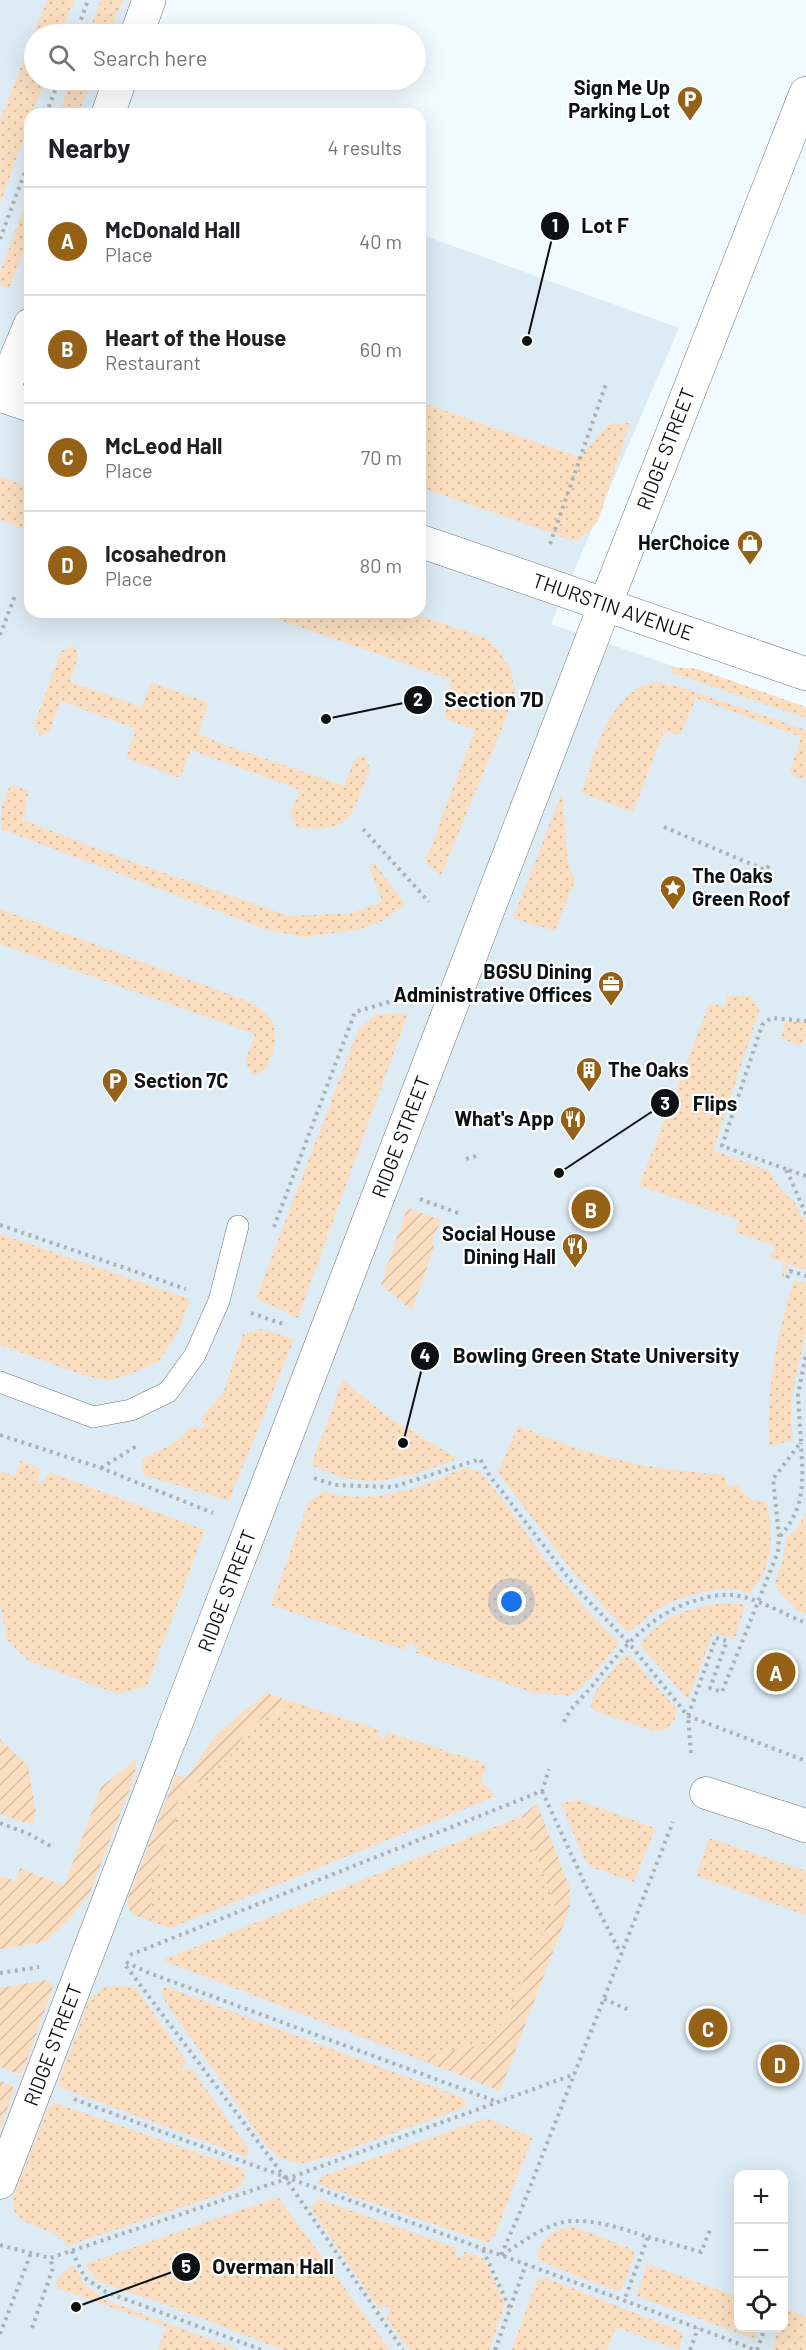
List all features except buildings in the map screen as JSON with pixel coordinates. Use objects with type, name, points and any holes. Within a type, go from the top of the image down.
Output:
[{"type":"street","points":[[141,24],[149,0]]},
{"type":"street","points":[[110,108],[116,90]]},
{"type":"street","name":"RIDGE STREET","points":[[0,2183],[605,605],[806,93]]},
{"type":"street","points":[[10,398],[24,347]]},
{"type":"street","name":"THURSTIN AVENUE","points":[[426,543],[806,674]]},
{"type":"street","points":[[706,1793],[793,1821]]},
{"type":"lane","points":[[0,1382],[93,1417],[131,1410],[168,1392],[195,1354],[219,1301],[238,1226]]},
{"type":"path","points":[[80,24],[88,0]]},
{"type":"path","points":[[48,108],[55,90]]},
{"type":"path","points":[[0,239],[24,174]]},
{"type":"path","points":[[550,544],[606,384]]},
{"type":"path","points":[[0,635],[16,593]]},
{"type":"path","points":[[664,827],[765,870],[771,864]]},
{"type":"path","points":[[363,829],[429,902]]},
{"type":"path","points":[[806,1020],[771,1018],[762,1025],[722,1146],[806,1176]]},
{"type":"path","points":[[466,1159],[479,1155]]},
{"type":"path","points":[[786,1169],[806,1214]]},
{"type":"path","points":[[418,1198],[458,1213]]},
{"type":"path","points":[[0,1225],[189,1290]]},
{"type":"path","points":[[787,1278],[790,1271],[806,1276]]},
{"type":"path","points":[[256,1315],[295,1328]]},
{"type":"path","points":[[779,1536],[795,1518],[804,1492],[798,1395],[806,1353]]},
{"type":"path","points":[[0,1435],[100,1468],[223,1517]]},
{"type":"path","points":[[691,1753],[688,1716],[716,1638],[727,1641],[710,1688],[722,1692],[778,1552],[779,1536],[773,1479],[801,1442]]},
{"type":"path","points":[[303,1475],[335,1485],[393,1487],[480,1459],[490,1476],[577,1589],[628,1642],[688,1716],[806,1761]]},
{"type":"path","points":[[564,1722],[568,1712],[628,1642],[654,1620],[677,1606],[722,1595],[733,1595],[757,1602],[806,1623]]},
{"type":"path","points":[[549,1769],[542,1791],[584,1882],[621,1954]]},
{"type":"path","points":[[121,1959],[542,1791]]},
{"type":"path","points":[[501,2255],[673,1822]]},
{"type":"path","points":[[0,1823],[29,1834],[52,1847]]},
{"type":"path","points":[[121,1959],[149,1973],[496,2101]]},
{"type":"path","points":[[121,1959],[286,2179],[403,2350]]},
{"type":"path","points":[[604,2000],[629,2010]]},
{"type":"path","points":[[0,2245],[50,2258],[286,2179],[574,2074]]},
{"type":"path","points":[[38,2085],[286,2179],[526,2264],[756,2350],[763,2332]]},
{"type":"path","points":[[501,2255],[553,2224],[575,2222],[612,2224],[701,2252],[710,2230]]},
{"type":"path","points":[[624,2301],[648,2237]]},
{"type":"path","points":[[483,2250],[510,2309]]},
{"type":"path","points":[[72,2251],[85,2278],[106,2292],[262,2350]]},
{"type":"path","points":[[0,2334],[31,2253]]},
{"type":"path","points":[[32,2328],[53,2268],[50,2258]]},
{"type":"path","points":[[495,2350],[526,2264]]},
{"type":"path","points":[[690,2350],[698,2328]]},
{"type":"shaded area","points":[[0,0],[149,0],[141,24],[24,24],[24,90],[116,90],[110,108],[24,108],[24,618],[426,618],[426,236],[679,328],[551,624],[806,712],[806,2350],[0,2350]]},
{"type":"shaded area","points":[[47,0],[74,0],[65,24],[38,24]]},
{"type":"shaded area","points":[[101,0],[123,0],[113,24],[92,24]]},
{"type":"shaded area","points":[[24,59],[24,90],[41,90],[34,108],[24,108],[24,137],[0,203],[0,120]]},
{"type":"shaded area","points":[[67,90],[88,90],[80,108],[61,108]]},
{"type":"shaded area","points":[[24,208],[24,250],[9,289],[0,286],[0,273]]},
{"type":"shaded area","points":[[426,404],[579,457],[610,424],[630,423],[598,521],[588,533],[574,541],[426,489]]},
{"type":"shaded area","points":[[0,477],[24,485],[24,529],[0,520]]},
{"type":"shaded area","points":[[275,618],[425,618],[484,637],[497,648],[510,669],[515,691],[441,875],[425,862],[475,730],[444,718],[451,680]]},
{"type":"shaded area","points":[[74,646],[78,656],[70,682],[142,707],[151,682],[209,703],[198,734],[217,742],[344,786],[355,759],[364,755],[370,768],[354,809],[340,824],[315,829],[297,827],[290,814],[300,790],[191,750],[180,778],[126,758],[136,729],[61,701],[49,732],[40,736],[34,725],[61,651]]},
{"type":"shaded area","points":[[672,667],[698,669],[806,707],[806,718],[672,673]]},
{"type":"shaded area","points":[[656,682],[680,687],[806,730],[806,778],[795,777],[790,770],[801,737],[696,698],[681,733],[678,735],[664,731],[633,812],[581,793],[598,743],[615,711],[626,697]]},
{"type":"shaded area","points":[[10,785],[29,791],[23,820],[124,859],[289,916],[351,913],[383,902],[369,868],[374,863],[405,904],[382,921],[357,930],[305,937],[267,930],[1,829],[1,810]]},
{"type":"shaded area","points":[[562,793],[568,865],[575,880],[555,931],[513,918]]},
{"type":"shaded area","points":[[0,909],[255,1004],[273,1021],[276,1040],[267,1069],[253,1076],[245,1062],[255,1034],[0,944]]},
{"type":"shaded area","points":[[727,996],[749,996],[760,1008],[713,1150],[769,1171],[782,1191],[795,1203],[806,1223],[806,1270],[789,1264],[783,1277],[781,1277],[785,1262],[770,1258],[775,1246],[735,1232],[739,1220],[639,1186],[709,1004],[726,1006]]},
{"type":"shaded area","points":[[408,1013],[298,1318],[256,1298],[359,1028],[376,1015]]},
{"type":"shaded area","points":[[785,1022],[806,1022],[806,1038],[801,1046],[781,1038]]},
{"type":"shaded area","points":[[407,1208],[441,1220],[432,1241],[434,1247],[412,1311],[381,1284]]},
{"type":"shaded area","points":[[0,1234],[190,1299],[178,1332],[159,1361],[111,1380],[89,1377],[0,1345]]},
{"type":"shaded area","points":[[794,1280],[806,1283],[806,1331],[792,1397],[793,1437],[791,1441],[769,1446],[769,1404],[774,1362]]},
{"type":"shaded area","points":[[261,1329],[294,1339],[229,1501],[144,1475],[142,1459],[172,1444],[193,1426],[205,1429],[201,1419],[224,1391],[243,1334]]},
{"type":"shaded area","points":[[343,1380],[388,1417],[458,1459],[406,1476],[379,1481],[346,1478],[311,1465]]},
{"type":"shaded area","points":[[518,1426],[615,1459],[642,1465],[725,1475],[728,1487],[738,1485],[749,1498],[766,1502],[770,1526],[770,1551],[763,1574],[757,1584],[748,1593],[728,1589],[681,1598],[657,1610],[627,1632],[571,1570],[498,1472]]},
{"type":"shaded area","points":[[20,1461],[41,1469],[37,1480],[39,1483],[45,1480],[49,1472],[205,1530],[147,1686],[118,1694],[29,1661],[7,1640],[0,1603],[0,1471],[15,1476]]},
{"type":"shaded area","points":[[465,1467],[480,1472],[506,1504],[545,1560],[588,1612],[619,1643],[586,1683],[570,1696],[535,1693],[416,1653],[417,1648],[413,1643],[407,1644],[405,1650],[271,1605],[308,1503],[324,1491],[359,1497],[377,1496],[414,1488]]},
{"type":"shaded area","points":[[806,1510],[806,1614],[796,1610],[774,1585],[782,1562],[786,1539],[799,1526]]},
{"type":"shaded area","points":[[732,1603],[745,1605],[735,1639],[713,1632],[688,1700],[640,1645],[658,1626],[681,1613],[706,1606]]},
{"type":"shaded area","points":[[628,1654],[675,1707],[675,1719],[665,1730],[654,1731],[594,1711],[591,1706],[595,1692]]},
{"type":"shaded area","points":[[266,1693],[290,1701],[289,1706],[264,1717],[248,1729],[230,1756],[182,1793],[178,1802],[177,1817],[165,1837],[166,1853],[152,1880],[151,1921],[134,1914],[128,1908],[128,1898],[176,1775],[186,1778],[217,1734]]},
{"type":"shaded area","points":[[290,1701],[380,1730],[380,1738],[384,1738],[387,1732],[487,1764],[481,1781],[496,1796],[170,1928],[151,1921],[152,1880],[166,1853],[165,1837],[177,1817],[178,1802],[182,1793],[230,1756],[248,1729],[264,1717],[281,1711],[290,1704]]},
{"type":"shaded area","points":[[0,1739],[28,1766],[36,1813],[32,1825],[0,1814]]},
{"type":"shaded area","points":[[137,1759],[134,1778],[89,1895],[70,1918],[45,1942],[0,1949],[0,1876],[16,1881],[20,1868],[64,1886],[101,1787]]},
{"type":"shaded area","points":[[577,1800],[655,1828],[634,1882],[594,1868],[584,1859],[561,1803]]},
{"type":"shaded area","points":[[537,1804],[570,1888],[570,1907],[500,2091],[416,2058],[485,2044],[507,2018],[555,1906],[522,1816]]},
{"type":"shaded area","points":[[522,1816],[555,1906],[507,2018],[485,2044],[416,2058],[162,1960]]},
{"type":"shaded area","points":[[709,1838],[806,1871],[806,1915],[696,1876]]},
{"type":"shaded area","points":[[45,1980],[53,1984],[51,1993],[24,2068],[21,2073],[16,2073],[0,2067],[0,1988]]},
{"type":"shaded area","points":[[125,1985],[139,1992],[187,2062],[182,2067],[183,2071],[191,2068],[249,2149],[248,2156],[59,2087],[59,2081],[89,2000],[104,1987]]},
{"type":"shaded area","points":[[166,1987],[461,2097],[466,2103],[464,2107],[449,2113],[327,2157],[299,2164],[278,2157],[266,2145],[166,2003],[161,1990]]},
{"type":"shaded area","points":[[0,2081],[12,2085],[14,2090],[0,2129]]},
{"type":"shaded area","points":[[55,2103],[242,2168],[245,2180],[236,2189],[67,2246],[53,2233],[25,2222],[18,2216],[14,2209],[13,2198],[48,2108]]},
{"type":"shaded area","points":[[484,2119],[525,2134],[532,2139],[495,2235],[488,2243],[318,2184],[317,2181],[325,2175]]},
{"type":"shaded area","points":[[278,2197],[390,2350],[283,2350],[162,2303],[99,2282],[85,2264]]},
{"type":"shaded area","points":[[318,2199],[457,2248],[455,2255],[459,2258],[465,2251],[484,2259],[505,2304],[489,2350],[409,2350],[385,2316],[390,2312],[390,2307],[385,2306],[379,2309],[309,2206],[313,2206]]},
{"type":"shaded area","points":[[572,2226],[629,2248],[635,2254],[623,2287],[616,2291],[539,2261],[540,2247],[547,2237]]},
{"type":"shaded area","points":[[647,2264],[734,2296],[734,2331],[636,2296]]},
{"type":"shaded area","points":[[73,2265],[85,2285],[103,2299],[238,2350],[158,2350],[166,2327],[55,2287],[58,2277]]},
{"type":"shaded area","points":[[546,2278],[678,2330],[683,2335],[679,2350],[616,2327],[607,2350],[512,2350],[537,2280]]},
{"type":"shaded area","points":[[788,2310],[806,2316],[806,2350],[772,2350],[777,2332],[788,2332]]},
{"type":"shaded area","points":[[736,2332],[758,2332],[755,2339]]},
{"type":"place","name":"Sign Me Up Parking Lot","points":[[690,122]]},
{"type":"place","name":"Lot F","points":[[527,341]]},
{"type":"place","name":"HerChoice","points":[[750,566]]},
{"type":"place","name":"Section 7D","points":[[326,719]]},
{"type":"place","name":"The Oaks Green Roof","points":[[673,911]]},
{"type":"place","name":"BGSU Dining Administrative Offices","points":[[611,1007]]},
{"type":"place","name":"The Oaks","points":[[589,1093]]},
{"type":"place","name":"Section 7C","points":[[115,1104]]},
{"type":"place","name":"What's App","points":[[573,1142]]},
{"type":"place","name":"Flips","points":[[559,1173]]},
{"type":"place","name":"Heart of the House","points":[[591,1209]]},
{"type":"place","name":"Social House Dining Hall","points":[[575,1269]]},
{"type":"place","name":"Bowling Green State University","points":[[403,1443]]},
{"type":"place","name":"McDonald Hall","points":[[776,1672]]},
{"type":"place","name":"McLeod Hall","points":[[708,2028]]},
{"type":"place","name":"Icosahedron","points":[[780,2064]]},
{"type":"place","name":"Overman Hall","points":[[76,2307]]}]
